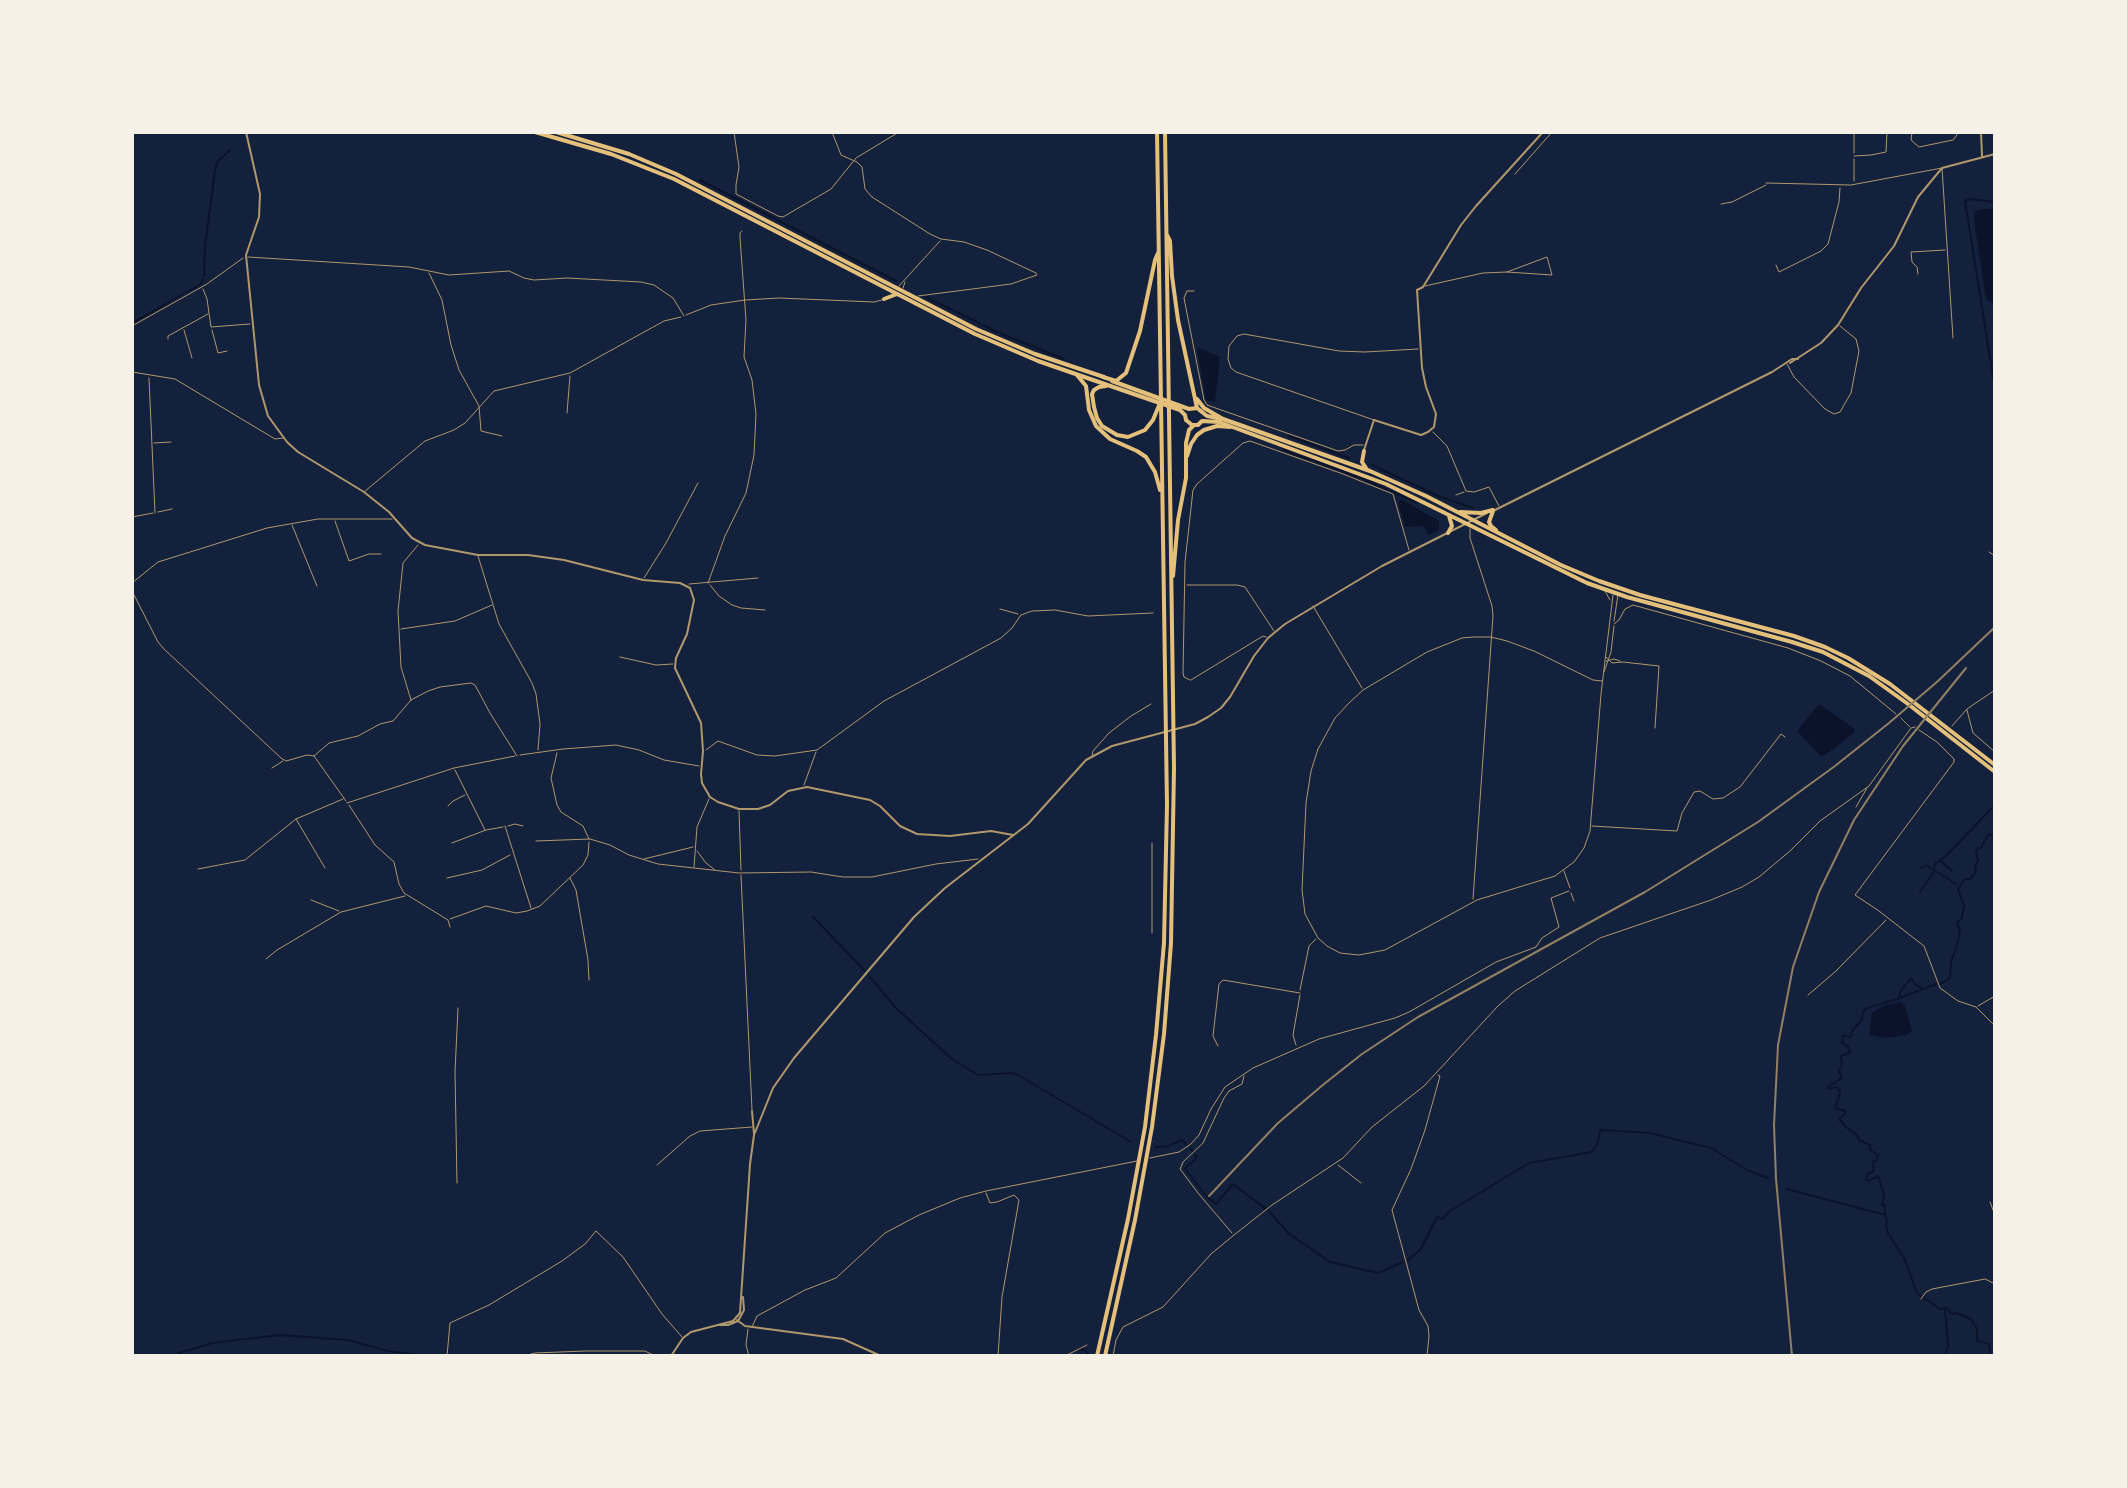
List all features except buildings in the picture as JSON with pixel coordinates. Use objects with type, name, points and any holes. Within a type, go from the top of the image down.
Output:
[{"type":"highway","points":[[535,132],[603,151],[674,179],[887,288],[900,289],[975,334],[1038,361],[1180,410],[1187,412],[1197,408]]},
{"type":"highway","points":[[556,132],[629,154],[695,182],[1016,346],[1116,381],[1126,373],[1140,331],[1159,251]]},
{"type":"highway","points":[[1097,1356],[1137,1173],[1151,1081],[1166,901],[1157,132]]},
{"type":"highway","points":[[1105,1356],[1144,1173],[1168,989],[1174,859],[1165,132]]},
{"type":"highway","points":[[1166,233],[1170,241],[1178,320],[1197,408],[1202,414],[1361,465],[1457,512],[1470,522],[1576,578],[1604,589],[1794,636],[1825,647],[1873,672],[1995,772]]},
{"type":"highway","points":[[884,299],[887,288]]},
{"type":"highway","points":[[884,299],[900,289]]},
{"type":"highway","points":[[1077,375],[1084,383],[1089,410],[1096,426],[1110,439],[1146,457],[1163,496]]},
{"type":"highway","points":[[1103,377],[1187,412]]},
{"type":"highway","points":[[1090,380],[1097,378],[1115,383]]},
{"type":"highway","points":[[1086,390],[1090,380]]},
{"type":"highway","points":[[1106,386],[1096,388],[1092,400],[1099,421],[1112,434],[1128,437],[1139,434],[1150,426],[1159,411]]},
{"type":"highway","points":[[1194,392],[1204,408],[1223,419]]},
{"type":"highway","points":[[1187,412],[1187,423],[1193,426]]},
{"type":"highway","points":[[1202,414],[1202,421]]},
{"type":"highway","points":[[1171,582],[1175,571],[1178,520],[1184,490],[1187,435],[1193,426],[1202,421],[1219,422],[1351,470],[1504,537],[1627,597],[1815,649],[1845,662],[1913,704]]},
{"type":"highway","points":[[1186,462],[1197,435],[1211,427],[1230,427]]},
{"type":"highway","points":[[1350,463],[1359,458],[1364,449]]},
{"type":"highway","points":[[1361,465],[1364,449]]},
{"type":"highway","points":[[1351,470],[1361,465]]},
{"type":"highway","points":[[1441,510],[1452,521],[1448,533]]},
{"type":"highway","points":[[1457,512],[1493,510]]},
{"type":"highway","points":[[1493,510],[1490,525],[1504,537]]},
{"type":"highway","points":[[1947,732],[1995,765]]},
{"type":"street","points":[[246,132],[260,194],[259,217],[246,257],[262,400],[268,416],[283,438],[298,452],[364,492],[420,543],[478,555],[528,555],[564,560],[643,580],[687,586],[694,600],[687,634],[675,663],[681,685],[700,720],[702,783],[710,797],[739,809],[754,810],[764,808],[788,791],[803,787],[870,800],[900,826],[917,834],[952,836],[994,831],[1014,835]]},
{"type":"street","points":[[734,132],[739,167],[736,194],[783,217],[835,186],[853,160],[899,132]]},
{"type":"street","points":[[832,132],[841,155],[862,167],[867,193],[930,234],[987,250],[1037,276],[1011,284],[918,296]]},
{"type":"street","points":[[1423,287],[1461,225],[1543,132]]},
{"type":"street","points":[[1515,174],[1552,132]]},
{"type":"street","points":[[1854,132],[1854,185]]},
{"type":"street","points":[[1854,156],[1886,152],[1887,132]]},
{"type":"street","points":[[1912,132],[1911,140],[1919,147],[1953,140],[1956,132]]},
{"type":"street","points":[[1981,132],[1983,157]]},
{"type":"street","points":[[1721,204],[1732,202],[1767,183],[1854,185],[1995,154]]},
{"type":"street","points":[[1942,168],[1953,338]]},
{"type":"street","points":[[739,1319],[743,1296],[752,1128],[756,1117],[762,1113],[787,1067],[907,924],[935,897],[1041,811],[1092,756],[1112,746],[1192,724],[1213,714],[1224,704],[1268,638],[1313,606],[1409,552],[1792,359],[1798,359],[1821,343],[1838,325],[1861,288],[1903,233],[1918,197],[1942,168]]},
{"type":"street","points":[[1773,275],[1821,251],[1828,244],[1839,202],[1840,185]]},
{"type":"street","points":[[708,583],[725,536],[746,493],[754,455],[756,414],[752,380],[744,357],[746,320],[742,231]]},
{"type":"street","points":[[900,289],[941,239]]},
{"type":"street","points":[[1918,274],[1911,252],[1948,250]]},
{"type":"street","points":[[132,326],[202,287],[246,257],[409,267],[449,275],[509,271],[534,280],[567,278],[641,282],[654,285],[673,298],[684,316]]},
{"type":"street","points":[[1420,349],[1339,351],[1244,334],[1237,336],[1229,346],[1228,359],[1236,372],[1421,435],[1431,430],[1436,414],[1426,387],[1420,349],[1417,290],[1483,273],[1552,275],[1547,257],[1507,272]]},
{"type":"street","points":[[1776,265],[1779,272]]},
{"type":"street","points":[[428,271],[442,298],[459,370],[479,406],[481,431],[502,436]]},
{"type":"street","points":[[202,287],[218,353],[227,351]]},
{"type":"street","points":[[1194,291],[1187,291],[1184,298],[1207,405],[1337,451],[1354,445],[1364,449],[1374,420]]},
{"type":"street","points":[[364,492],[425,441],[465,423],[494,391],[570,373],[664,321],[711,305],[745,300],[779,298],[874,302],[884,299]]},
{"type":"street","points":[[168,339],[168,336],[209,313]]},
{"type":"street","points":[[211,327],[253,323]]},
{"type":"street","points":[[1787,364],[1794,377],[1825,409],[1834,414],[1840,412],[1851,393],[1859,351],[1856,339],[1838,325]]},
{"type":"street","points":[[184,328],[192,358]]},
{"type":"street","points":[[132,372],[175,379],[275,439],[283,438]]},
{"type":"street","points":[[567,413],[570,373]]},
{"type":"street","points":[[149,376],[155,513]]},
{"type":"street","points":[[1431,430],[1447,446],[1466,491]]},
{"type":"street","points":[[1268,638],[1263,636],[1188,681],[1184,677],[1184,585],[1193,490],[1246,441],[1393,494],[1409,552]]},
{"type":"street","points":[[151,443],[171,442]]},
{"type":"street","points":[[643,580],[698,483]]},
{"type":"street","points":[[1456,495],[1490,487],[1500,507]]},
{"type":"street","points":[[132,517],[172,509]]},
{"type":"street","points":[[132,583],[158,562],[245,534],[291,523],[334,518],[394,519]]},
{"type":"street","points":[[334,518],[349,561],[369,554],[381,554]]},
{"type":"street","points":[[1470,522],[1470,538],[1492,606],[1474,901]]},
{"type":"street","points":[[291,523],[317,586]]},
{"type":"street","points":[[411,700],[401,667],[398,629],[403,563],[420,543]]},
{"type":"street","points":[[1989,552],[1995,556]]},
{"type":"street","points":[[478,555],[510,647],[536,694],[540,724],[537,753]]},
{"type":"street","points":[[687,586],[692,583],[758,578]]},
{"type":"street","points":[[708,583],[732,605],[765,610]]},
{"type":"street","points":[[1184,585],[1245,587],[1275,632]]},
{"type":"street","points":[[1604,589],[1612,602]]},
{"type":"street","points":[[132,591],[164,649],[282,759]]},
{"type":"street","points":[[1602,681],[1593,680],[1524,647],[1491,637],[1462,638],[1441,645],[1363,690],[1335,718],[1318,749],[1311,771],[1306,803],[1302,890],[1305,914],[1318,938],[1340,953],[1374,953],[1399,944],[1474,901],[1540,881],[1564,871],[1574,862],[1584,848],[1591,826],[1602,681],[1611,652],[1616,591]]},
{"type":"street","points":[[1606,665],[1612,602],[1616,591]]},
{"type":"street","points":[[1616,603],[1627,597]]},
{"type":"street","points":[[398,629],[455,621],[493,605]]},
{"type":"street","points":[[1614,624],[1625,609],[1633,605],[1788,648],[1850,676],[1896,714]]},
{"type":"street","points":[[1313,606],[1363,690]]},
{"type":"street","points":[[1000,609],[1021,615],[1036,610],[1088,616],[1153,613]]},
{"type":"street","points":[[703,751],[718,741],[757,755],[775,756],[817,750],[884,701],[1001,638],[1021,615]]},
{"type":"street","points":[[1611,652],[1614,659]]},
{"type":"street","points":[[1605,655],[1612,663]]},
{"type":"street","points":[[620,657],[656,665],[675,663]]},
{"type":"street","points":[[1609,660],[1623,662]]},
{"type":"street","points":[[1606,665],[1623,662],[1659,666],[1655,728]]},
{"type":"street","points":[[314,756],[329,743],[358,736],[393,721],[411,700],[434,688],[474,683],[517,756]]},
{"type":"street","points":[[1947,732],[1967,709],[1995,690]]},
{"type":"street","points":[[1092,756],[1109,733],[1151,704]]},
{"type":"street","points":[[1967,709],[1973,733],[1995,752]]},
{"type":"street","points":[[1901,718],[1911,728]]},
{"type":"street","points":[[1856,807],[1911,728],[1915,727]]},
{"type":"street","points":[[1919,730],[1938,742],[1954,762],[1855,895],[1924,946],[1940,988],[1958,1001],[1976,1007],[1995,1026]]},
{"type":"street","points":[[1591,826],[1677,831],[1682,813],[1694,792],[1699,791],[1713,799],[1723,798],[1740,787],[1780,733],[1785,737]]},
{"type":"street","points":[[347,803],[454,768],[563,749],[622,746],[664,760],[702,767]]},
{"type":"street","points":[[448,920],[486,906],[511,912],[531,910],[546,902],[586,861],[590,839],[583,826],[561,812],[557,805],[551,778],[557,750]]},
{"type":"street","points":[[803,787],[817,750]]},
{"type":"street","points":[[282,759],[314,756],[375,845],[394,862],[401,889],[448,920],[450,927]]},
{"type":"street","points":[[272,768],[282,763],[282,759]]},
{"type":"street","points":[[454,768],[486,830]]},
{"type":"street","points":[[1113,1356],[1123,1327],[1163,1307],[1211,1254],[1272,1205],[1343,1158],[1372,1127],[1437,1073],[1515,991],[1612,932],[1685,910],[1742,887],[1768,870],[1820,821],[1869,786]]},
{"type":"street","points":[[448,806],[467,794]]},
{"type":"street","points":[[694,868],[700,818],[710,797]]},
{"type":"street","points":[[198,869],[245,860],[296,819],[344,799]]},
{"type":"street","points":[[739,809],[752,1111],[757,1130],[754,1134]]},
{"type":"street","points":[[296,819],[325,868]]},
{"type":"street","points":[[452,843],[486,830],[515,824],[523,826]]},
{"type":"street","points":[[505,826],[531,910]]},
{"type":"street","points":[[536,841],[590,839],[629,855],[670,866],[741,872],[811,872],[843,877],[872,877],[946,862],[980,861]]},
{"type":"street","points":[[1152,843],[1152,933]]},
{"type":"street","points":[[643,859],[696,848]]},
{"type":"street","points":[[696,848],[706,863],[716,870]]},
{"type":"street","points":[[447,878],[482,870],[512,853]]},
{"type":"street","points":[[1564,871],[1574,901]]},
{"type":"street","points":[[570,878],[576,890],[589,980]]},
{"type":"street","points":[[749,1356],[746,1345],[750,1326],[757,1316],[805,1290],[836,1278],[885,1233],[903,1222],[960,1198],[986,1191],[1179,1152],[1199,1135],[1225,1087],[1242,1074],[1297,1047],[1409,1012],[1496,962],[1536,947],[1542,938],[1559,927],[1550,901],[1552,896],[1569,891]]},
{"type":"street","points":[[266,959],[341,912],[408,895]]},
{"type":"street","points":[[311,900],[341,912]]},
{"type":"street","points":[[1808,995],[1888,918]]},
{"type":"street","points":[[1297,1047],[1293,1035],[1309,946],[1318,938]]},
{"type":"street","points":[[1218,1046],[1213,1036],[1219,984],[1223,980],[1300,993]]},
{"type":"street","points":[[1976,1007],[1995,996]]},
{"type":"street","points":[[457,1183],[455,1072],[458,1008]]},
{"type":"street","points":[[1427,1356],[1428,1326],[1419,1310],[1392,1210],[1411,1169],[1429,1117],[1440,1076],[1437,1073]]},
{"type":"street","points":[[1234,1235],[1180,1169],[1203,1143],[1229,1091],[1244,1082],[1242,1074]]},
{"type":"street","points":[[657,1165],[700,1131],[757,1130]]},
{"type":"street","points":[[1336,1163],[1361,1183]]},
{"type":"street","points":[[986,1191],[990,1203],[1014,1195],[1019,1200],[1002,1297],[998,1356]]},
{"type":"street","points":[[1990,1202],[1995,1215]]},
{"type":"street","points":[[447,1356],[450,1323],[489,1305],[562,1261],[585,1245],[596,1231],[623,1257],[658,1309],[683,1338]]},
{"type":"street","points":[[1921,1299],[1932,1289],[1985,1279],[1995,1284]]},
{"type":"street","points":[[671,1356],[683,1338],[696,1330],[739,1319],[750,1326],[843,1339],[881,1356]]},
{"type":"street","points":[[1065,1356],[1087,1345]]},
{"type":"street","points":[[524,1356],[585,1351],[645,1351],[655,1356]]},
{"type":"water","points":[[1995,209],[1995,304],[1986,299],[1975,228],[1974,212]]},
{"type":"water","points":[[1197,347],[1220,357],[1215,402],[1206,400]]},
{"type":"water","points":[[1401,499],[1439,521],[1439,530],[1428,535],[1424,526],[1405,527],[1398,503]]},
{"type":"water","points":[[1819,704],[1855,729],[1824,756],[1797,731]]},
{"type":"water","points":[[1901,1002],[1912,1031],[1886,1038],[1869,1035],[1872,1012]]},
{"type":"waterway","points":[[204,276],[215,171],[217,162],[230,150]]},
{"type":"waterway","points":[[700,180],[896,281]]},
{"type":"waterway","points":[[1995,202],[1965,201],[1995,389]]},
{"type":"waterway","points":[[132,323],[201,284],[203,279]]},
{"type":"waterway","points":[[924,296],[997,332],[1064,359]]},
{"type":"waterway","points":[[1289,436],[1349,458]]},
{"type":"waterway","points":[[1283,450],[1311,460]]},
{"type":"waterway","points":[[1313,460],[1361,478]]},
{"type":"waterway","points":[[1372,465],[1438,496],[1473,508]]},
{"type":"waterway","points":[[1363,479],[1388,490]]},
{"type":"waterway","points":[[1391,491],[1417,503]]},
{"type":"waterway","points":[[1903,719],[1910,726]]},
{"type":"waterway","points":[[1920,892],[1933,873],[1935,864],[1995,805]]},
{"type":"waterway","points":[[1940,984],[1950,978],[1951,962],[1957,946],[1960,930],[1957,923],[1962,918],[1964,905],[1958,889],[1965,879],[1970,879],[1976,872],[1978,848],[1988,835],[1995,834]]},
{"type":"waterway","points":[[1941,861],[1952,871]]},
{"type":"waterway","points":[[1921,868],[1926,865],[1956,884]]},
{"type":"waterway","points":[[813,917],[864,970]]},
{"type":"waterway","points":[[870,977],[896,1008],[952,1059],[978,1075],[1018,1075],[1131,1142]]},
{"type":"waterway","points":[[1899,998],[1911,978],[1923,989]]},
{"type":"waterway","points":[[1921,1296],[1917,1293],[1904,1258],[1888,1233],[1885,1205],[1882,1206],[1884,1194],[1878,1176],[1868,1181],[1866,1179],[1874,1170],[1873,1162],[1878,1155],[1839,1119],[1845,1114],[1845,1111],[1835,1108],[1839,1090],[1828,1087],[1842,1078],[1838,1070],[1842,1065],[1841,1056],[1850,1052],[1842,1043],[1843,1035],[1851,1036],[1867,1008],[1936,984]]},
{"type":"waterway","points":[[1601,1130],[1650,1133],[1711,1148],[1749,1171],[1768,1178]]},
{"type":"waterway","points":[[1408,1260],[1421,1249],[1437,1217],[1442,1219],[1529,1163],[1592,1152],[1600,1131]]},
{"type":"waterway","points":[[1155,1147],[1182,1140],[1186,1144]]},
{"type":"waterway","points":[[1190,1148],[1193,1151]]},
{"type":"waterway","points":[[1196,1155],[1196,1159],[1185,1168],[1216,1204],[1233,1184],[1266,1209]]},
{"type":"waterway","points":[[1787,1189],[1885,1215]]},
{"type":"waterway","points":[[1269,1211],[1288,1233],[1330,1262],[1378,1273],[1403,1262]]},
{"type":"waterway","points":[[1923,1297],[1940,1309],[1947,1308],[1951,1314],[1971,1319],[1977,1329],[1977,1341],[1989,1344],[1991,1356]]},
{"type":"waterway","points":[[1945,1310],[1948,1346],[1945,1356]]},
{"type":"waterway","points":[[170,1356],[212,1343],[280,1335],[348,1340],[388,1351],[426,1356]]},
{"type":"waterway","points":[[1079,1350],[1084,1349],[1089,1356]]},
{"type":"railway","points":[[1209,1196],[1278,1123],[1362,1054],[1418,1017],[1645,892],[1758,822],[1889,723],[1995,627]]},
{"type":"railway","points":[[1792,1356],[1774,1125],[1778,1045],[1793,967],[1819,892],[1854,820],[1903,746],[1966,668]]}]
